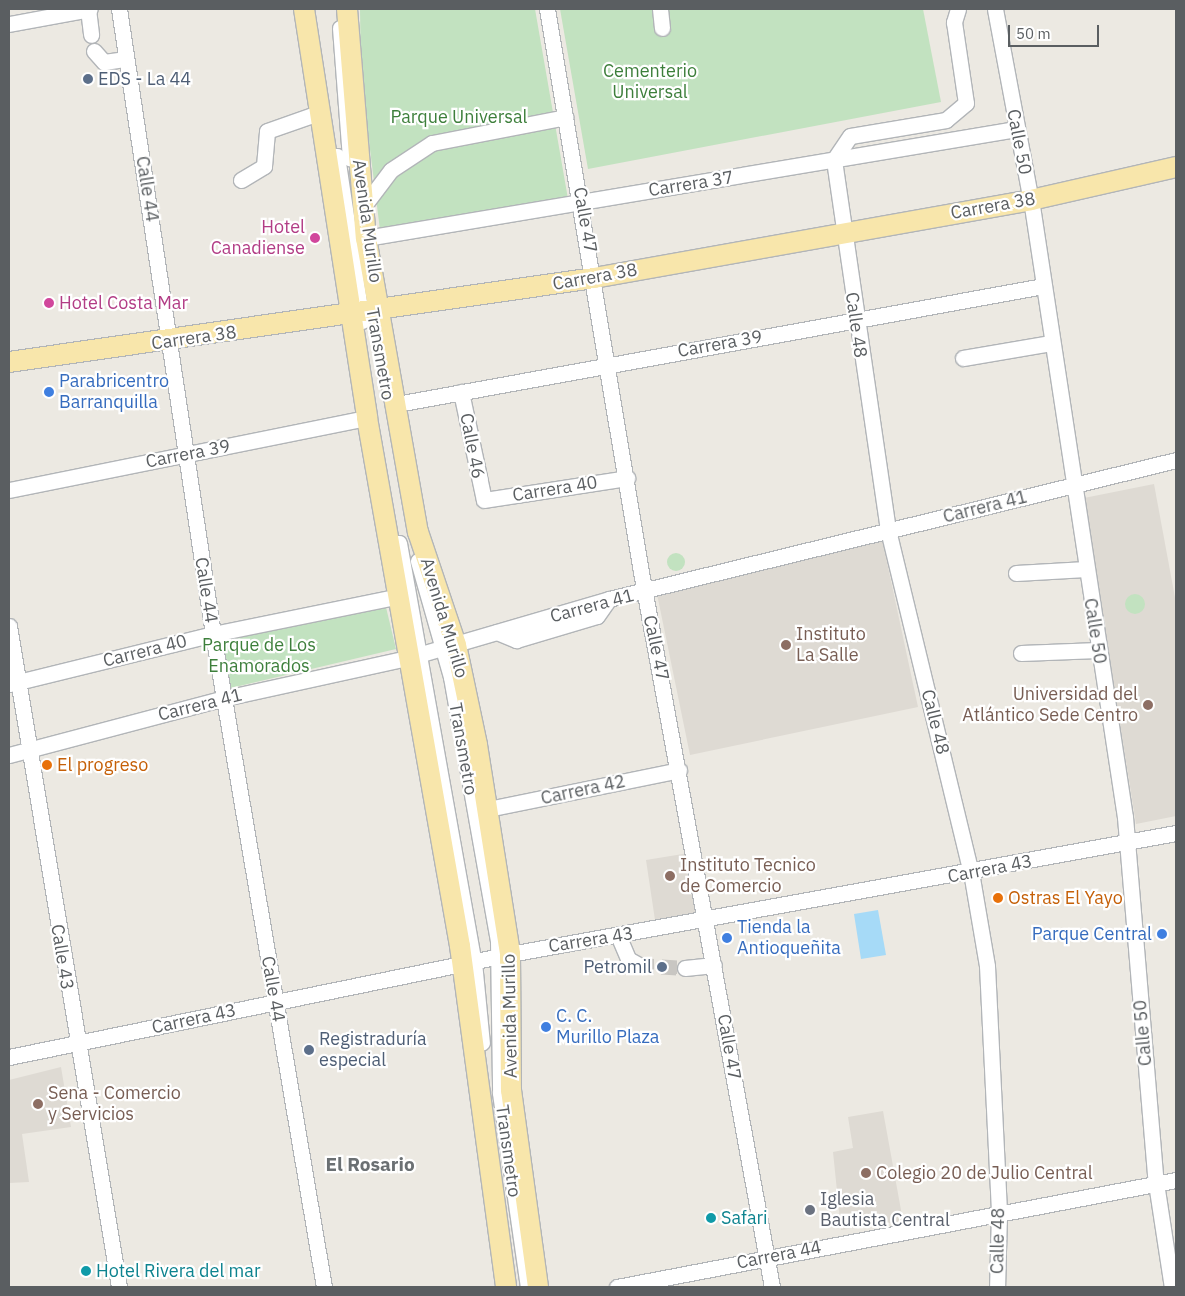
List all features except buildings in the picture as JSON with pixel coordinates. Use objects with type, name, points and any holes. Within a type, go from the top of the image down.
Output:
[{"type":"main road","name":"Avenida Murillo","points":[[304,9],[320,112],[367,312],[398,404],[418,532],[450,646],[488,809],[505,955],[511,1090],[538,1287]]},
{"type":"main road","name":"Avenida Murillo","points":[[347,9],[362,208],[366,238],[367,418],[399,596],[416,656],[468,963],[506,1287]]},
{"type":"main road","name":"Carrera 38","points":[[9,362],[170,342],[594,278],[1031,200],[1176,168]]},
{"type":"street","points":[[9,24],[89,9],[91,35]]},
{"type":"street","name":"Calle 44","points":[[118,9],[213,634],[324,1287]]},
{"type":"street","name":"Transmetro","points":[[313,9],[409,533],[450,646],[505,955],[500,1093],[528,1287]]},
{"type":"street","name":"Transmetro","points":[[339,9],[341,80],[367,312],[416,656]]},
{"type":"street","name":"Calle 47","points":[[547,9],[582,202],[606,364],[645,592],[772,1287]]},
{"type":"street","points":[[660,9],[662,28]]},
{"type":"street","points":[[834,160],[850,136],[946,120],[966,103],[954,22],[958,9]]},
{"type":"street","name":"Calle 50","points":[[995,9],[1016,129],[1031,200],[1072,486],[1127,843],[1156,1183],[1172,1287]]},
{"type":"street","points":[[94,51],[104,62],[126,58]]},
{"type":"street","points":[[241,180],[264,166],[267,130],[320,112]]},
{"type":"street","points":[[362,208],[390,170],[432,143],[566,117]]},
{"type":"street","name":"Carrera 37","points":[[366,238],[1016,129]]},
{"type":"street","name":"Calle 48","points":[[834,160],[855,320],[888,530],[971,872],[987,966],[999,1213],[997,1287]]},
{"type":"street","name":"Carrera 39","points":[[398,404],[606,364],[1043,286]]},
{"type":"street","points":[[963,358],[1051,343]]},
{"type":"street","name":"Calle 46","points":[[461,392],[484,500]]},
{"type":"street","name":"Carrera 39","points":[[9,490],[367,418]]},
{"type":"street","name":"Carrera 41","points":[[9,755],[225,698],[416,656],[609,599],[645,592],[888,530],[1176,460]]},
{"type":"street","name":"Carrera 40","points":[[484,500],[627,478]]},
{"type":"street","points":[[1016,573],[1086,569]]},
{"type":"street","name":"Carrera 40","points":[[14,684],[213,634],[399,596]]},
{"type":"street","name":"Calle 43","points":[[9,626],[14,684],[30,750],[75,1043],[119,1287]]},
{"type":"street","points":[[1021,653],[1098,650]]},
{"type":"street","name":"Carrera 42","points":[[488,809],[679,770]]},
{"type":"street","name":"Carrera 43","points":[[9,1057],[505,955],[706,922],[1176,834]]},
{"type":"street","points":[[618,935],[628,959],[639,965]]},
{"type":"street","name":"Transmetro","points":[[468,963],[487,1093],[521,1287]]},
{"type":"street","points":[[685,968],[714,965]]},
{"type":"street","name":"Carrera 44","points":[[617,1287],[767,1256],[1176,1180]]},
{"type":"shaded area","name":"Universidad del Atlántico Sede Centro","points":[[1154,484],[1176,603],[1176,816],[1136,824],[1084,498]]},
{"type":"shaded area","name":"Instituto La Salle","points":[[882,539],[918,707],[690,755],[657,594]]},
{"type":"shaded area","name":"Instituto Tecnico de Comercio","points":[[689,853],[698,913],[655,920],[646,860]]},
{"type":"shaded area","name":"Sena - Comercio y Servicios","points":[[61,1067],[71,1127],[22,1134],[29,1182],[9,1183],[9,1080]]},
{"type":"shaded area","name":"Colegio 20 de Julio Central","points":[[883,1111],[903,1221],[841,1230],[833,1152],[853,1148],[848,1117]]},
{"type":"green space","name":"Parque Universal","points":[[360,9],[535,9],[568,199],[380,230],[361,77]]},
{"type":"green space","name":"Cementerio Universal","points":[[560,9],[923,9],[941,102],[588,169]]},
{"type":"green space","points":[[672,553],[680,553],[685,558],[683,569],[672,571],[667,566],[667,558]]},
{"type":"green space","points":[[1135,594],[1142,597],[1145,604],[1142,611],[1135,614],[1128,611],[1125,604],[1128,597]]},
{"type":"green space","name":"Parque de Los Enamorados","points":[[385,603],[396,649],[231,688],[222,638]]},
{"type":"water","points":[[878,910],[886,955],[861,959],[854,914]]},
{"type":"tunnel","points":[[639,965],[685,968]]},
{"type":"place","name":"EDS - La 44","points":[[88,79]]},
{"type":"place","name":"Hotel Canadiense","points":[[315,238]]},
{"type":"place","name":"Hotel Costa Mar","points":[[49,303]]},
{"type":"place","name":"Parabricentro Barranquilla","points":[[49,392]]},
{"type":"place","name":"Instituto La Salle","points":[[786,645]]},
{"type":"place","name":"Universidad del Atlántico Sede Centro","points":[[1148,705]]},
{"type":"place","name":"El progreso","points":[[47,765]]},
{"type":"place","name":"Instituto Tecnico de Comercio","points":[[670,876]]},
{"type":"place","name":"Ostras El Yayo","points":[[998,898]]},
{"type":"place","name":"Parque Central","points":[[1162,934]]},
{"type":"place","name":"Tienda la Antioqueñita","points":[[727,938]]},
{"type":"place","name":"Petromil","points":[[662,967]]},
{"type":"place","name":"C. C. Murillo Plaza","points":[[546,1027]]},
{"type":"place","name":"Registraduría especial","points":[[309,1050]]},
{"type":"place","name":"Sena - Comercio y Servicios","points":[[38,1104]]},
{"type":"place","name":"Colegio 20 de Julio Central","points":[[866,1173]]},
{"type":"place","name":"Iglesia Bautista Central","points":[[810,1210]]},
{"type":"place","name":"Safari","points":[[711,1218]]},
{"type":"place","name":"Hotel Rivera del mar","points":[[86,1271]]},
{"type":"district","name":"El Rosario","points":[[370,1165]]}]
